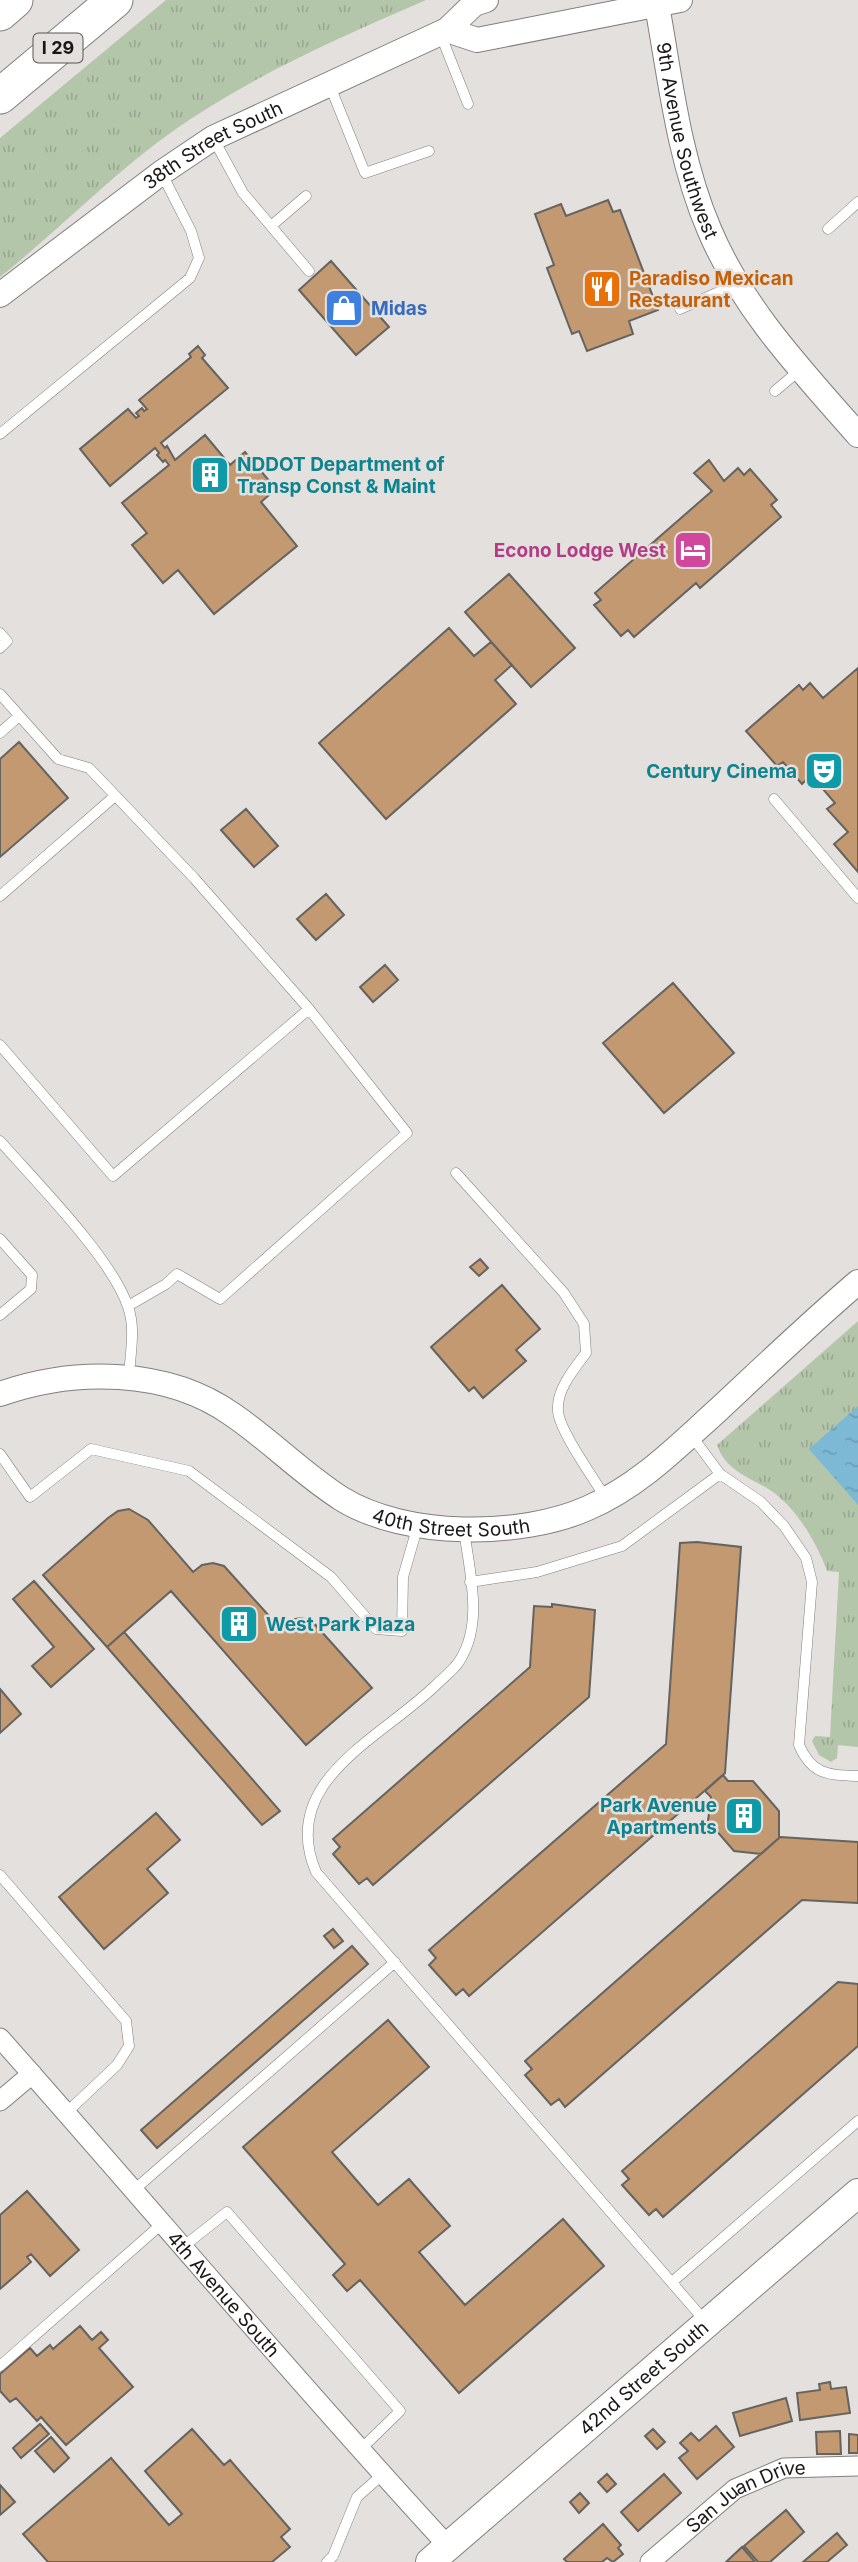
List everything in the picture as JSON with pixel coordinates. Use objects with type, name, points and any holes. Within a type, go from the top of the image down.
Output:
[{"type":"highway","points":[[0,13],[15,0]]},
{"type":"highway","name":"I 29","points":[[0,96],[115,0]]},
{"type":"main road","name":"42nd Street South","points":[[439,2554],[858,2193]]},
{"type":"street","name":"38th Street South","points":[[0,295],[161,173],[213,138],[329,82],[444,32],[474,4],[486,0]]},
{"type":"street","points":[[444,32],[477,40],[664,1]]},
{"type":"street","name":"9th Avenue Southwest","points":[[664,1],[677,114],[708,228],[738,284],[775,340],[858,435]]},
{"type":"street","name":"40th Street South","points":[[0,1394],[39,1381],[129,1377],[200,1397],[232,1413],[343,1499],[396,1521],[464,1529],[528,1525],[586,1509],[635,1483],[858,1282]]},
{"type":"street","name":"4th Avenue South","points":[[0,2038],[164,2222],[382,2475],[439,2554]]},
{"type":"street","points":[[0,2101],[32,2074]]},
{"type":"street","name":"San Juan Drive","points":[[650,2562],[735,2489],[784,2468],[857,2468]]},
{"type":"lane","points":[[444,32],[468,104]]},
{"type":"lane","points":[[329,82],[365,173],[429,150]]},
{"type":"lane","points":[[213,138],[243,193],[309,271]]},
{"type":"lane","points":[[0,434],[190,278],[199,258],[191,231],[161,173]]},
{"type":"lane","points":[[271,226],[306,195]]},
{"type":"lane","points":[[828,229],[858,202]]},
{"type":"lane","points":[[680,309],[738,284]]},
{"type":"lane","points":[[775,391],[801,369]]},
{"type":"lane","points":[[0,633],[8,641],[0,648]]},
{"type":"lane","points":[[0,694],[58,759],[89,768],[194,878],[309,1009],[407,1133],[220,1299],[177,1274],[166,1284],[128,1306]]},
{"type":"lane","points":[[0,733],[19,716]]},
{"type":"lane","points":[[0,896],[114,796]]},
{"type":"lane","points":[[774,799],[858,898]]},
{"type":"lane","points":[[0,1045],[113,1176],[309,1009]]},
{"type":"lane","points":[[0,1141],[80,1233],[128,1306],[132,1332],[129,1377]]},
{"type":"lane","points":[[456,1173],[564,1293],[584,1324],[586,1353],[567,1378],[558,1411],[571,1442],[606,1498]]},
{"type":"lane","points":[[0,1240],[32,1275],[31,1289],[0,1315]]},
{"type":"lane","points":[[691,1434],[720,1474],[761,1502],[784,1526],[806,1558],[813,1582],[799,1745],[806,1761],[818,1771],[858,1776]]},
{"type":"lane","points":[[0,1454],[30,1497],[91,1448],[189,1471],[331,1577],[376,1629],[402,1632],[403,1577],[418,1524]]},
{"type":"lane","points":[[470,1582],[537,1572],[622,1546],[720,1474]]},
{"type":"lane","points":[[464,1529],[474,1611],[460,1661],[425,1696],[335,1771],[317,1791],[308,1814],[305,1834],[316,1872],[708,2324]]},
{"type":"lane","points":[[0,1875],[126,2021],[129,2046],[117,2064],[66,2113]]},
{"type":"lane","points":[[134,2190],[395,1962]]},
{"type":"lane","points":[[672,2282],[858,2121]]},
{"type":"lane","points":[[184,2246],[227,2212],[400,2411],[359,2451]]},
{"type":"lane","points":[[0,2366],[164,2222]]},
{"type":"lane","points":[[327,2562],[333,2556],[357,2497],[382,2475]]},
{"type":"green space","points":[[166,0],[426,0],[246,85],[189,120],[140,156],[0,277],[0,138]]},
{"type":"green space","points":[[858,1321],[858,1747],[838,1745],[837,1758],[831,1762],[819,1755],[812,1741],[815,1736],[830,1737],[839,1572],[827,1571],[818,1549],[797,1516],[780,1497],[732,1467],[717,1445]]},
{"type":"water","points":[[858,1406],[858,1505],[809,1449]]},
{"type":"building","name":"Paradiso Mexican Restaurant","points":[[608,200],[613,212],[620,210],[658,310],[629,321],[633,334],[587,351],[579,331],[572,334],[547,268],[554,265],[535,214],[561,204],[566,216]]},
{"type":"building","name":"Midas","points":[[331,261],[389,327],[356,355],[299,290]]},
{"type":"building","name":"NDDOT Department of Transp Const & Maint","points":[[198,346],[205,355],[202,358],[228,388],[161,443],[165,448],[167,446],[175,460],[205,435],[230,465],[245,452],[276,489],[261,502],[297,546],[214,614],[178,570],[163,583],[132,545],[147,533],[122,503],[169,465],[165,460],[163,462],[157,455],[159,453],[155,448],[110,486],[80,449],[128,409],[136,418],[139,416],[136,413],[142,408],[144,411],[147,409],[139,400],[191,357],[189,354]]},
{"type":"building","name":"Econo Lodge West","points":[[709,460],[724,481],[738,468],[744,475],[750,469],[777,500],[771,505],[781,517],[700,588],[696,583],[634,637],[628,630],[621,636],[594,605],[601,600],[595,593],[712,491],[694,473]]},
{"type":"building","points":[[509,574],[575,648],[531,687],[465,612]]},
{"type":"building","points":[[449,628],[474,656],[491,642],[512,665],[495,680],[516,704],[386,819],[319,743]]},
{"type":"building","name":"Century Cinema","points":[[858,668],[858,872],[834,844],[848,832],[827,809],[835,803],[811,775],[802,784],[783,762],[777,766],[746,731],[799,685],[803,690],[810,683],[823,698]]},
{"type":"building","points":[[19,742],[68,798],[0,857],[0,759]]},
{"type":"building","points":[[246,809],[278,846],[254,867],[221,830]]},
{"type":"building","points":[[326,894],[344,915],[316,940],[297,919]]},
{"type":"building","points":[[385,965],[398,980],[373,1002],[360,987]]},
{"type":"building","points":[[673,983],[734,1053],[664,1113],[603,1043]]},
{"type":"building","points":[[480,1259],[488,1268],[479,1276],[470,1267]]},
{"type":"building","points":[[502,1285],[540,1329],[516,1350],[526,1361],[483,1398],[474,1387],[469,1391],[431,1347]]},
{"type":"building","name":"West Park Plaza","points":[[129,1509],[148,1520],[193,1572],[202,1565],[213,1563],[224,1566],[280,1628],[290,1620],[301,1618],[312,1621],[372,1688],[306,1745],[171,1591],[107,1647],[43,1575],[108,1518],[118,1511]]},
{"type":"building","points":[[697,1542],[741,1547],[725,1773],[469,1996],[463,1989],[456,1995],[429,1965],[436,1958],[429,1950],[666,1744],[680,1543]]},
{"type":"building","points":[[34,1581],[94,1649],[51,1687],[32,1666],[54,1647],[13,1599]]},
{"type":"building","points":[[552,1604],[595,1610],[589,1697],[373,1885],[367,1878],[359,1884],[333,1854],[340,1847],[333,1839],[530,1667],[534,1606],[552,1607]]},
{"type":"building","points":[[124,1632],[280,1811],[262,1825],[107,1647]]},
{"type":"building","points":[[0,1689],[21,1714],[0,1733]]},
{"type":"building","name":"Park Avenue Apartments","points":[[723,1775],[728,1781],[753,1781],[779,1811],[779,1838],[761,1854],[734,1851],[708,1821],[711,1797],[705,1791]]},
{"type":"building","points":[[156,1813],[180,1840],[147,1869],[168,1893],[104,1949],[59,1897]]},
{"type":"building","points":[[780,1837],[858,1842],[858,1903],[802,1900],[565,2107],[559,2099],[551,2105],[525,2075],[532,2069],[525,2061]]},
{"type":"building","points":[[333,1929],[343,1941],[334,1948],[324,1936]]},
{"type":"building","points":[[352,1946],[368,1964],[157,2148],[141,2130]]},
{"type":"building","points":[[838,1982],[858,1984],[858,2046],[663,2217],[656,2209],[649,2215],[622,2185],[629,2179],[622,2171]]},
{"type":"building","points":[[388,2020],[429,2067],[332,2152],[378,2205],[409,2179],[450,2226],[419,2252],[465,2305],[563,2219],[604,2266],[459,2393],[360,2280],[347,2291],[333,2275],[345,2264],[243,2147]]},
{"type":"building","points":[[27,2191],[79,2250],[50,2276],[31,2254],[27,2257],[31,2262],[0,2289],[0,2215]]},
{"type":"building","points":[[80,2326],[92,2340],[101,2332],[108,2340],[99,2348],[133,2387],[66,2445],[41,2417],[37,2421],[16,2398],[10,2402],[0,2391],[0,2374],[30,2348],[37,2356],[50,2345],[53,2349]]},
{"type":"building","points":[[830,2382],[831,2389],[846,2387],[850,2413],[800,2420],[797,2393],[820,2390],[819,2384]]},
{"type":"building","points":[[786,2398],[792,2421],[740,2436],[733,2413]]},
{"type":"building","points":[[40,2424],[49,2434],[21,2458],[13,2448]]},
{"type":"building","points":[[716,2426],[734,2447],[697,2479],[679,2458],[688,2451],[680,2443],[691,2433],[699,2441]]},
{"type":"building","points":[[192,2429],[224,2465],[230,2460],[290,2529],[281,2537],[290,2547],[272,2562],[48,2562],[23,2534],[111,2458],[169,2525],[182,2514],[145,2471]]},
{"type":"building","points":[[653,2429],[665,2442],[657,2449],[645,2436]]},
{"type":"building","points":[[840,2431],[841,2454],[817,2454],[816,2432]]},
{"type":"building","points":[[849,2434],[858,2435],[858,2453],[849,2453]]},
{"type":"building","points":[[51,2437],[69,2458],[54,2472],[35,2451]]},
{"type":"building","points":[[607,2474],[616,2484],[607,2492],[598,2482]]},
{"type":"building","points":[[664,2474],[681,2493],[638,2531],[621,2512]]},
{"type":"building","points":[[0,2485],[15,2502],[0,2515]]},
{"type":"building","points":[[580,2493],[589,2503],[579,2513],[570,2502]]},
{"type":"building","points":[[786,2510],[804,2532],[770,2562],[758,2562],[744,2546]]},
{"type":"building","points":[[603,2524],[621,2545],[618,2548],[623,2554],[613,2562],[607,2558],[602,2562],[567,2562],[564,2559]]},
{"type":"building","points":[[837,2533],[847,2545],[827,2562],[803,2562]]},
{"type":"building","points":[[742,2547],[755,2562],[726,2562]]},
{"type":"place","name":"Paradiso Mexican Restaurant","points":[[602,289]]},
{"type":"place","name":"Midas","points":[[344,308]]},
{"type":"place","name":"NDDOT Department of Transp Const & Maint","points":[[210,475]]},
{"type":"place","name":"Econo Lodge West","points":[[693,550]]},
{"type":"place","name":"Century Cinema","points":[[824,771]]},
{"type":"place","name":"West Park Plaza","points":[[239,1624]]},
{"type":"place","name":"Park Avenue Apartments","points":[[744,1816]]}]
